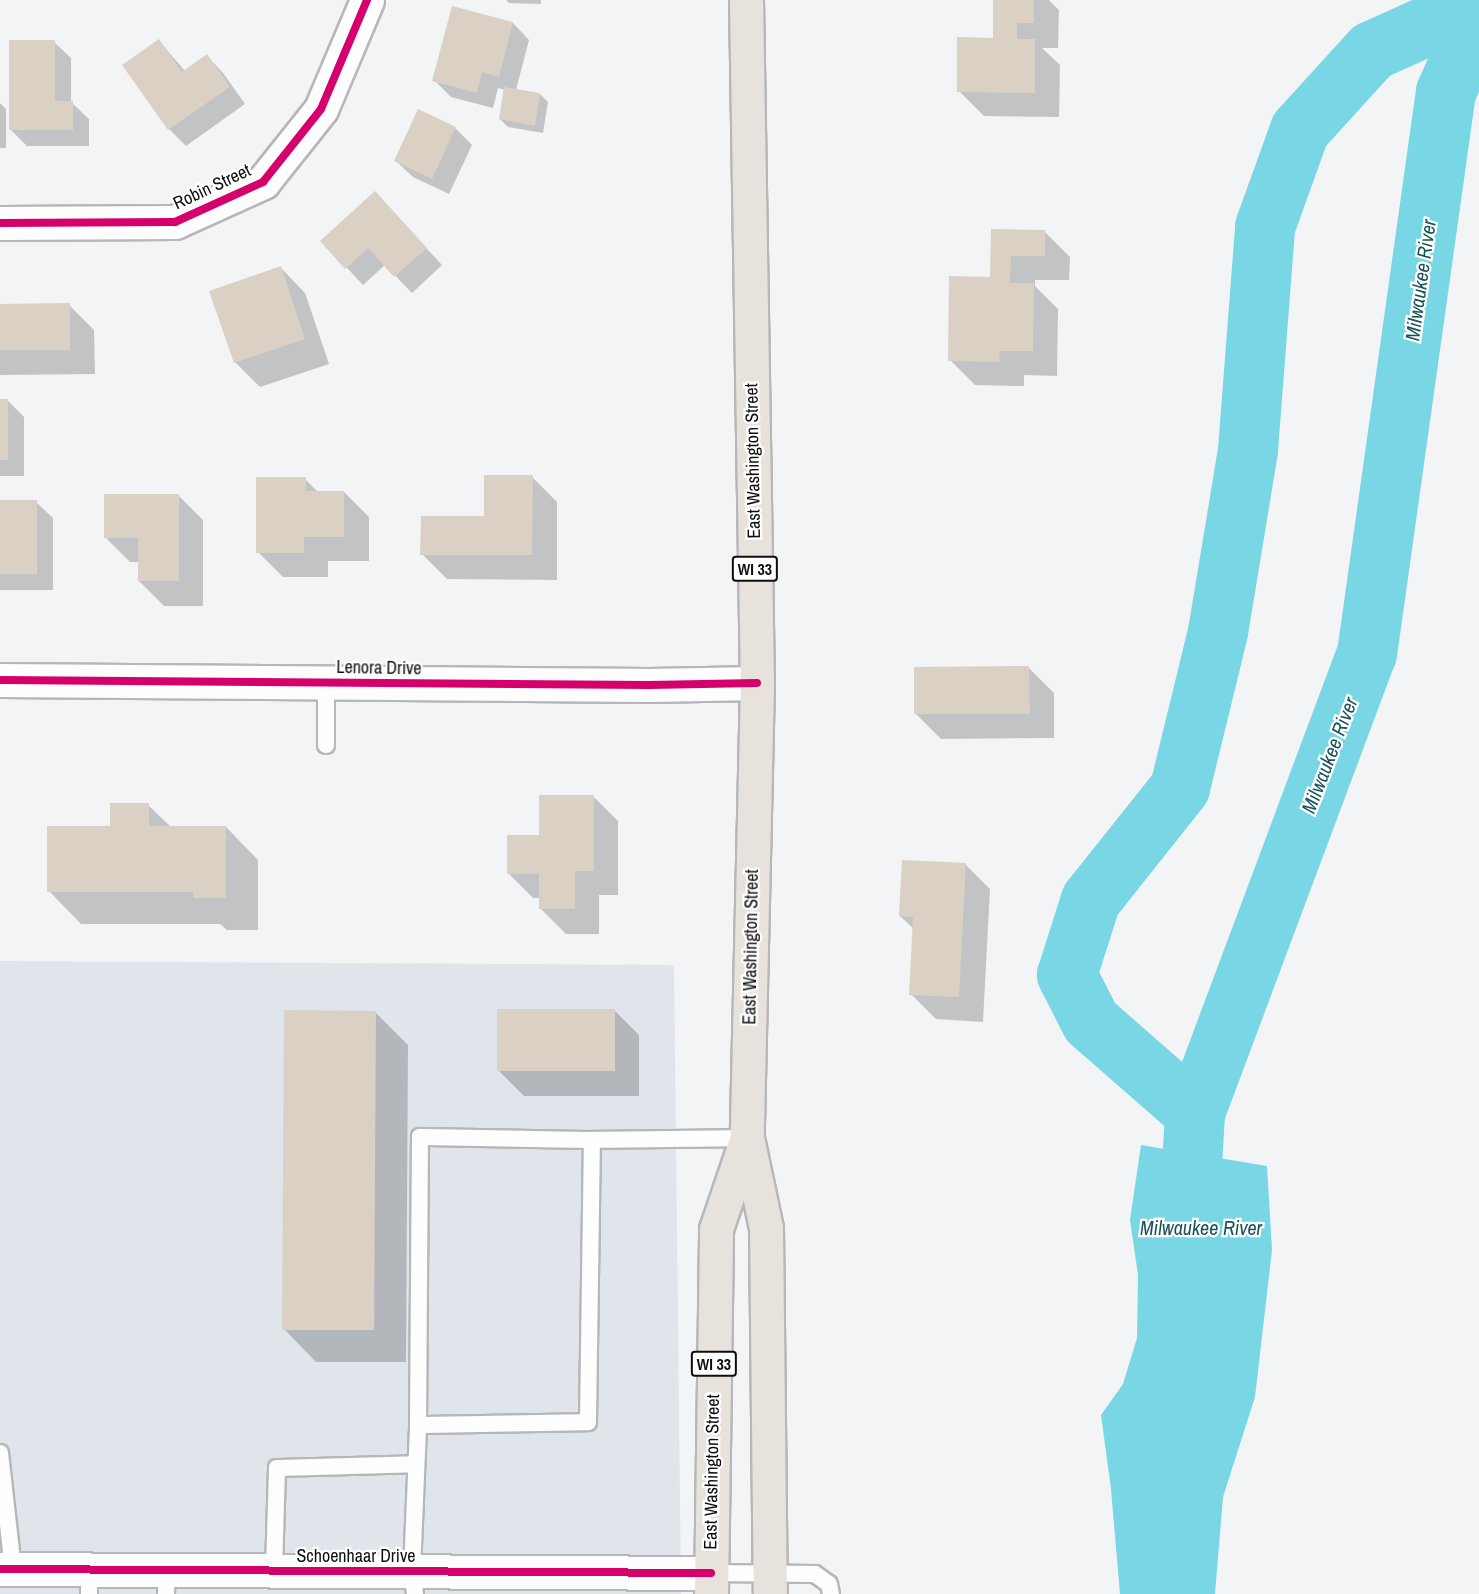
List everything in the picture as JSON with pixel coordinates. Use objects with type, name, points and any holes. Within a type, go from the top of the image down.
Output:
[{"type":"main road","name":"East Washington Street","points":[[746,0],[757,683],[747,1138],[766,1228],[770,1583]]},
{"type":"main road","name":"East Washington Street","points":[[711,1584],[716,1229],[747,1138]]},
{"type":"street","name":"Robin Street","points":[[0,223],[175,222],[263,182],[321,109],[367,0]]},
{"type":"street","name":"Lenora Drive","points":[[0,680],[757,683]]},
{"type":"street","name":"Schoenhaar Drive","points":[[7,1569],[89,1582],[166,1582],[274,1570],[413,1583],[711,1584]]},
{"type":"lane","points":[[326,682],[326,745]]},
{"type":"lane","points":[[413,1583],[418,1425],[420,1137],[592,1140],[747,1138]]},
{"type":"lane","points":[[418,1425],[588,1422],[592,1140]]},
{"type":"lane","points":[[0,1453],[7,1569]]},
{"type":"lane","points":[[274,1570],[277,1468],[416,1464]]},
{"type":"lane","points":[[711,1584],[770,1583],[815,1574],[829,1584],[831,1594]]},
{"type":"shaded area","points":[[0,961],[674,965],[681,1594],[0,1594]]},
{"type":"water","name":"Milwaukee River","points":[[1141,1145],[1267,1166],[1272,1250],[1255,1397],[1223,1497],[1215,1594],[1120,1594],[1111,1489],[1101,1415],[1123,1384],[1137,1338],[1138,1275],[1130,1220]]},
{"type":"building","points":[[993,0],[1034,0],[1034,23],[1017,23],[1017,39],[1035,39],[1035,93],[957,92],[957,37],[993,38]]},
{"type":"building","points":[[452,6],[513,22],[499,77],[482,72],[477,93],[432,81]]},
{"type":"building","points":[[159,39],[182,72],[207,54],[230,87],[168,130],[122,65]]},
{"type":"building","points":[[9,40],[55,40],[55,101],[73,101],[73,130],[9,130]]},
{"type":"building","points":[[504,87],[540,93],[535,126],[499,119]]},
{"type":"building","points":[[418,109],[456,127],[432,179],[394,161]]},
{"type":"building","points":[[375,191],[427,248],[394,277],[368,248],[345,269],[320,241]]},
{"type":"building","points":[[991,229],[1045,230],[1045,256],[1011,256],[1010,283],[1034,283],[1033,351],[1000,351],[999,362],[948,361],[949,276],[990,277]]},
{"type":"building","points":[[281,266],[305,339],[234,363],[209,291]]},
{"type":"building","points":[[70,303],[70,350],[0,350],[0,304]]},
{"type":"building","points":[[0,399],[8,399],[8,460],[0,460]]},
{"type":"building","points":[[484,475],[533,475],[532,555],[420,555],[421,516],[484,516]]},
{"type":"building","points":[[256,477],[306,477],[306,491],[344,491],[344,537],[304,537],[304,553],[256,553]]},
{"type":"building","points":[[104,494],[179,494],[179,581],[138,581],[138,538],[104,538]]},
{"type":"building","points":[[0,500],[37,500],[37,574],[0,574]]},
{"type":"building","points":[[1029,666],[1030,714],[914,714],[914,667]]},
{"type":"building","points":[[539,795],[594,795],[594,871],[575,871],[575,909],[539,909],[539,874],[507,874],[507,835],[539,835]]},
{"type":"building","points":[[110,803],[149,803],[149,826],[226,826],[226,898],[193,898],[193,892],[47,892],[47,826],[110,826]]},
{"type":"building","points":[[902,860],[966,863],[959,997],[909,995],[913,917],[899,916]]},
{"type":"building","points":[[497,1009],[615,1009],[615,1071],[497,1071]]},
{"type":"building","points":[[284,1010],[376,1011],[374,1330],[282,1330]]},
{"type":"waterway","points":[[1195,1113],[1091,1022],[1067,975],[1091,900],[1180,788],[1218,632],[1248,450],[1265,227],[1300,130],[1372,51],[1456,13],[1479,7]]},
{"type":"waterway","name":"Milwaukee River","points":[[1188,1235],[1195,1113],[1367,654],[1446,92],[1479,18]]},
{"type":"cycle path","points":[[0,223],[175,222],[263,182],[321,109],[367,0]]},
{"type":"cycle path","points":[[0,680],[649,685],[757,683]]},
{"type":"cycle path","points":[[0,1569],[711,1573]]}]
